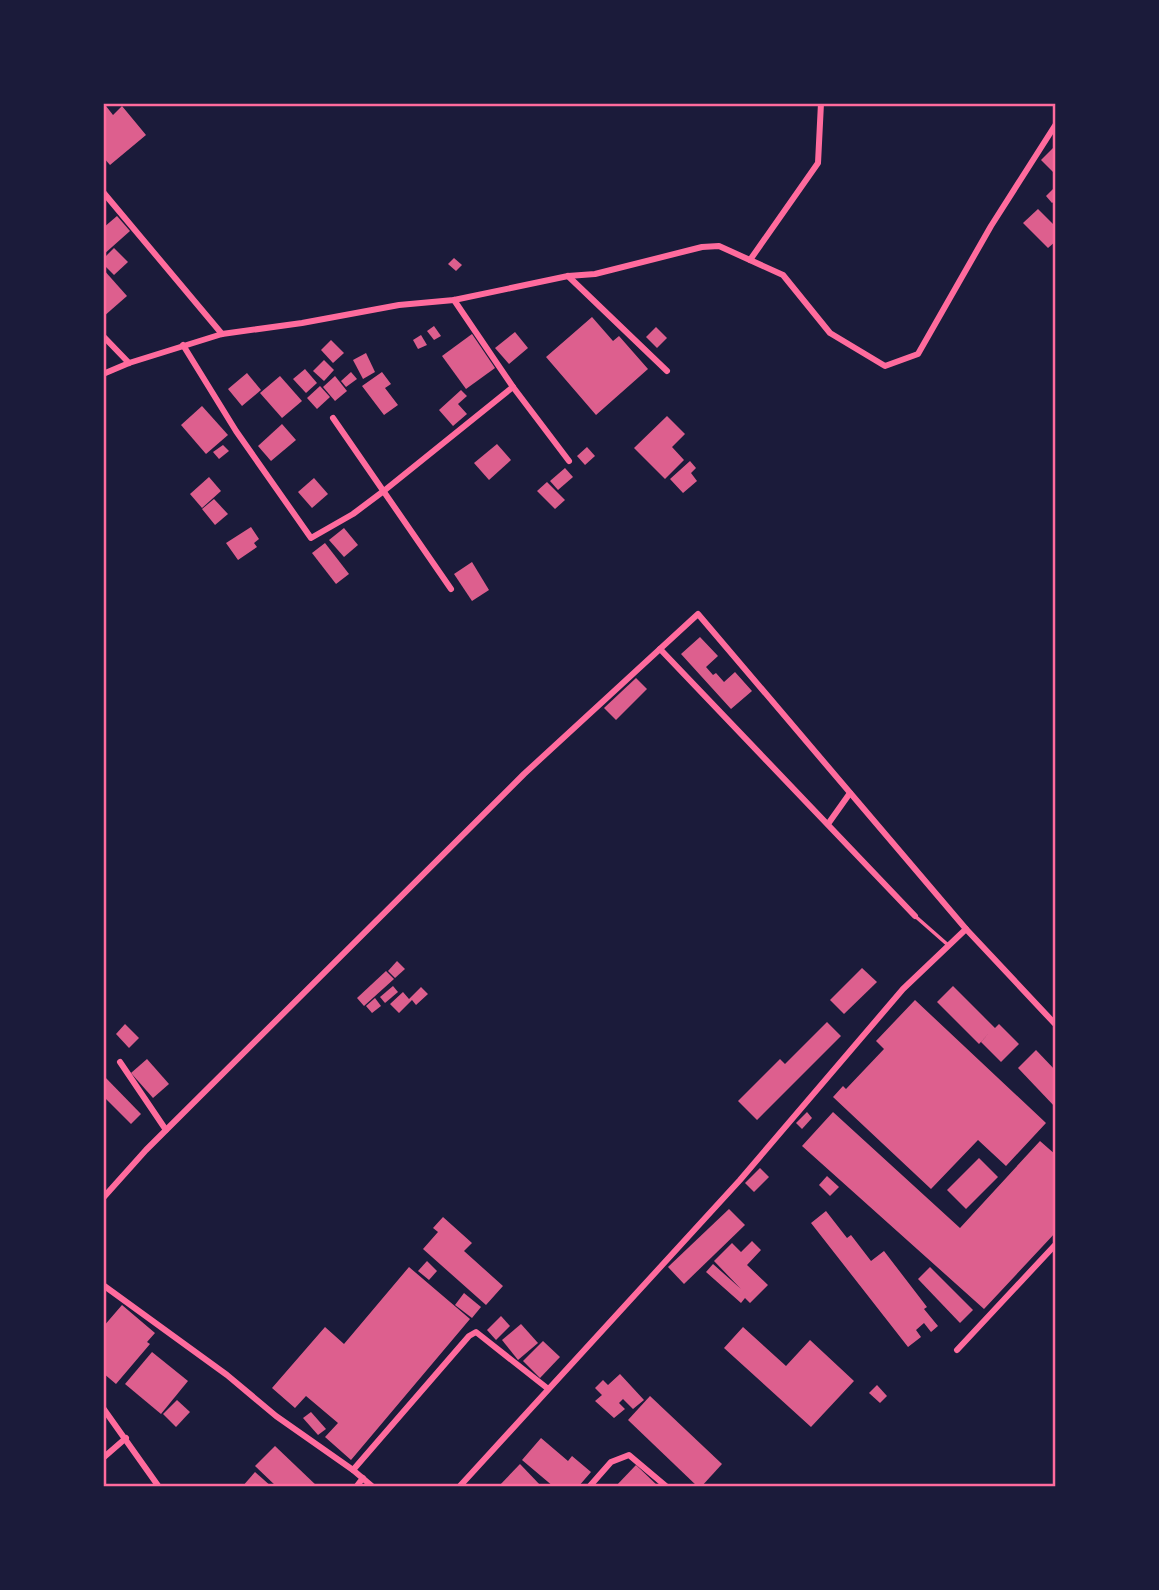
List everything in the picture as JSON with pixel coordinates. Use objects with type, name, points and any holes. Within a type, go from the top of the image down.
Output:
[{"type":"street","points":[[750,260],[818,163],[821,103]]},
{"type":"street","points":[[103,374],[129,363],[222,334],[302,323],[398,305],[454,300],[568,276],[595,274],[702,247],[719,246],[783,275],[830,333],[885,366],[918,354],[991,226],[1056,124]]},
{"type":"street","points":[[103,192],[222,334]]},
{"type":"street","points":[[568,276],[667,371]]},
{"type":"street","points":[[454,300],[513,387],[569,461]]},
{"type":"street","points":[[103,336],[129,363]]},
{"type":"street","points":[[183,345],[236,431],[311,538],[353,514],[513,387]]},
{"type":"street","points":[[333,418],[451,589]]},
{"type":"street","points":[[103,1198],[166,1130],[524,774],[698,614],[966,929],[1056,1025]]},
{"type":"street","points":[[660,649],[915,916]]},
{"type":"street","points":[[828,824],[850,793]]},
{"type":"street","points":[[459,1487],[740,1180],[903,989],[966,929]]},
{"type":"street","points":[[120,1062],[166,1130]]},
{"type":"street","points":[[957,1350],[1056,1244]]},
{"type":"street","points":[[103,1285],[227,1375],[276,1416],[373,1487]]},
{"type":"street","points":[[353,1470],[469,1336],[476,1332],[547,1388]]},
{"type":"street","points":[[103,1408],[159,1487]]},
{"type":"street","points":[[103,1458],[125,1438]]},
{"type":"street","points":[[589,1487],[611,1462],[629,1455],[667,1487]]},
{"type":"street","points":[[356,1487],[363,1478]]},
{"type":"lane","points":[[915,916],[948,945]]},
{"type":"building","points":[[103,103],[110,103],[106,106],[113,115],[122,106],[146,135],[110,165],[103,157]]},
{"type":"building","points":[[1056,145],[1056,175],[1041,160]]},
{"type":"building","points":[[1054,188],[1056,200],[1052,203],[1046,196]]},
{"type":"building","points":[[1038,209],[1056,227],[1056,241],[1048,248],[1023,223]]},
{"type":"building","points":[[117,216],[130,231],[103,255],[103,228]]},
{"type":"building","points":[[114,248],[128,262],[114,275],[103,264],[103,259]]},
{"type":"building","points":[[454,258],[462,265],[456,271],[448,264]]},
{"type":"building","points":[[103,269],[127,296],[103,317]]},
{"type":"building","points":[[592,317],[613,341],[619,336],[648,369],[596,415],[546,357]]},
{"type":"building","points":[[434,326],[441,336],[434,340],[427,331]]},
{"type":"building","points":[[656,327],[667,338],[657,348],[646,337]]},
{"type":"building","points":[[515,332],[528,348],[509,364],[495,348]]},
{"type":"building","points":[[472,334],[495,368],[466,389],[442,356]]},
{"type":"building","points":[[421,335],[427,345],[418,349],[413,340]]},
{"type":"building","points":[[331,340],[344,353],[333,363],[321,350]]},
{"type":"building","points":[[366,353],[375,372],[363,379],[353,360]]},
{"type":"building","points":[[324,360],[334,370],[324,381],[313,371]]},
{"type":"building","points":[[305,369],[317,383],[306,393],[293,379]]},
{"type":"building","points":[[351,372],[357,379],[346,387],[341,381]]},
{"type":"building","points":[[382,372],[391,384],[385,388],[398,405],[384,415],[362,386]]},
{"type":"building","points":[[247,373],[261,390],[242,406],[228,389]]},
{"type":"building","points":[[280,376],[302,401],[282,418],[260,393]]},
{"type":"building","points":[[335,376],[347,391],[335,401],[323,387]]},
{"type":"building","points":[[320,386],[330,397],[317,409],[307,398]]},
{"type":"building","points":[[461,390],[467,396],[458,404],[467,414],[453,426],[439,410]]},
{"type":"building","points":[[202,406],[228,435],[206,454],[181,425]]},
{"type":"building","points":[[667,416],[685,434],[672,447],[684,460],[665,479],[634,448]]},
{"type":"building","points":[[282,424],[296,440],[271,461],[258,446]]},
{"type":"building","points":[[497,444],[511,460],[489,480],[474,463]]},
{"type":"building","points":[[223,445],[229,451],[219,459],[213,452]]},
{"type":"building","points":[[587,447],[595,456],[585,465],[577,456]]},
{"type":"building","points":[[690,461],[696,468],[691,473],[697,481],[683,493],[670,479]]},
{"type":"building","points":[[565,468],[573,477],[558,490],[550,481]]},
{"type":"building","points":[[209,477],[221,491],[202,508],[190,494]]},
{"type":"building","points":[[314,478],[328,494],[312,508],[298,492]]},
{"type":"building","points":[[547,482],[565,500],[555,509],[537,491]]},
{"type":"building","points":[[214,499],[228,514],[215,525],[202,509]]},
{"type":"building","points":[[251,527],[259,539],[254,543],[257,547],[238,560],[226,543]]},
{"type":"building","points":[[344,528],[358,545],[344,557],[329,540]]},
{"type":"building","points":[[325,543],[349,574],[336,584],[312,553]]},
{"type":"building","points":[[472,562],[489,590],[472,601],[454,574]]},
{"type":"building","points":[[700,637],[718,656],[706,667],[713,675],[716,673],[724,682],[735,672],[752,691],[731,709],[681,654]]},
{"type":"building","points":[[636,678],[647,689],[616,720],[604,708]]},
{"type":"building","points":[[397,961],[405,969],[395,978],[388,971]]},
{"type":"building","points":[[862,968],[877,982],[844,1014],[830,1000]]},
{"type":"building","points":[[386,971],[394,979],[364,1006],[357,998]]},
{"type":"building","points":[[393,986],[398,992],[385,1003],[380,997]]},
{"type":"building","points":[[953,986],[995,1028],[999,1024],[1019,1044],[1001,1062],[981,1042],[991,1031],[979,1044],[937,1002]]},
{"type":"building","points":[[421,987],[428,994],[416,1005],[412,1000],[399,1013],[390,1004],[403,992],[409,999]]},
{"type":"building","points":[[375,998],[381,1006],[372,1013],[366,1006]]},
{"type":"building","points":[[915,1000],[1046,1123],[1006,1166],[978,1140],[931,1189],[833,1097],[843,1086],[846,1089],[884,1049],[876,1041]]},
{"type":"building","points":[[827,1022],[841,1036],[757,1120],[738,1101],[780,1059],[785,1064]]},
{"type":"building","points":[[125,1024],[139,1038],[129,1048],[116,1034]]},
{"type":"building","points":[[1036,1050],[1056,1071],[1056,1108],[1018,1068]]},
{"type":"building","points":[[147,1059],[169,1084],[153,1098],[131,1073]]},
{"type":"building","points":[[103,1075],[141,1114],[131,1124],[103,1096]]},
{"type":"building","points":[[807,1112],[812,1118],[802,1129],[796,1123]]},
{"type":"building","points":[[833,1112],[960,1228],[1040,1141],[1056,1155],[1056,1232],[984,1309],[802,1146]]},
{"type":"building","points":[[979,1158],[998,1177],[966,1209],[947,1190]]},
{"type":"building","points":[[760,1168],[769,1177],[754,1192],[745,1183]]},
{"type":"building","points":[[827,1176],[839,1187],[830,1196],[819,1185]]},
{"type":"building","points":[[729,1209],[745,1225],[684,1284],[668,1267]]},
{"type":"building","points":[[826,1211],[847,1238],[851,1235],[871,1261],[884,1251],[927,1307],[924,1309],[938,1326],[931,1332],[924,1323],[916,1330],[921,1337],[908,1347],[811,1223]]},
{"type":"building","points":[[443,1217],[472,1243],[464,1251],[503,1286],[486,1305],[423,1249],[438,1232],[433,1228]]},
{"type":"building","points":[[752,1241],[761,1250],[747,1265],[768,1285],[750,1303],[745,1298],[741,1303],[706,1272],[713,1264],[741,1289],[714,1261],[732,1243],[741,1252]]},
{"type":"building","points":[[427,1261],[437,1271],[429,1280],[418,1271]]},
{"type":"building","points":[[409,1267],[470,1319],[351,1460],[325,1437],[338,1423],[306,1396],[295,1408],[272,1388],[325,1327],[344,1344]]},
{"type":"building","points":[[930,1267],[973,1310],[960,1323],[918,1279]]},
{"type":"building","points":[[464,1293],[481,1307],[472,1318],[455,1305]]},
{"type":"building","points":[[122,1305],[155,1333],[147,1342],[150,1344],[116,1384],[103,1373],[103,1327]]},
{"type":"building","points":[[501,1316],[510,1326],[496,1340],[487,1330]]},
{"type":"building","points":[[521,1324],[538,1343],[518,1360],[502,1340]]},
{"type":"building","points":[[743,1327],[786,1366],[810,1340],[854,1381],[811,1427],[724,1348]]},
{"type":"building","points":[[543,1341],[560,1357],[540,1378],[523,1361]]},
{"type":"building","points":[[152,1352],[188,1381],[161,1414],[125,1384]]},
{"type":"building","points":[[620,1374],[644,1400],[633,1409],[623,1399],[619,1403],[625,1409],[614,1418],[595,1401],[602,1395],[595,1388],[603,1380],[608,1385]]},
{"type":"building","points":[[877,1385],[887,1396],[880,1403],[869,1393]]},
{"type":"building","points":[[650,1396],[722,1464],[701,1487],[628,1420]]},
{"type":"building","points":[[177,1400],[190,1412],[176,1427],[163,1414]]},
{"type":"building","points":[[311,1412],[326,1429],[318,1435],[303,1418]]},
{"type":"building","points":[[541,1438],[568,1461],[572,1456],[591,1472],[578,1487],[554,1487],[522,1460]]},
{"type":"building","points":[[275,1446],[318,1487],[277,1487],[255,1466]]},
{"type":"building","points":[[520,1464],[542,1487],[498,1487]]},
{"type":"building","points":[[636,1465],[659,1487],[615,1487]]},
{"type":"building","points":[[255,1472],[272,1487],[242,1487]]}]
